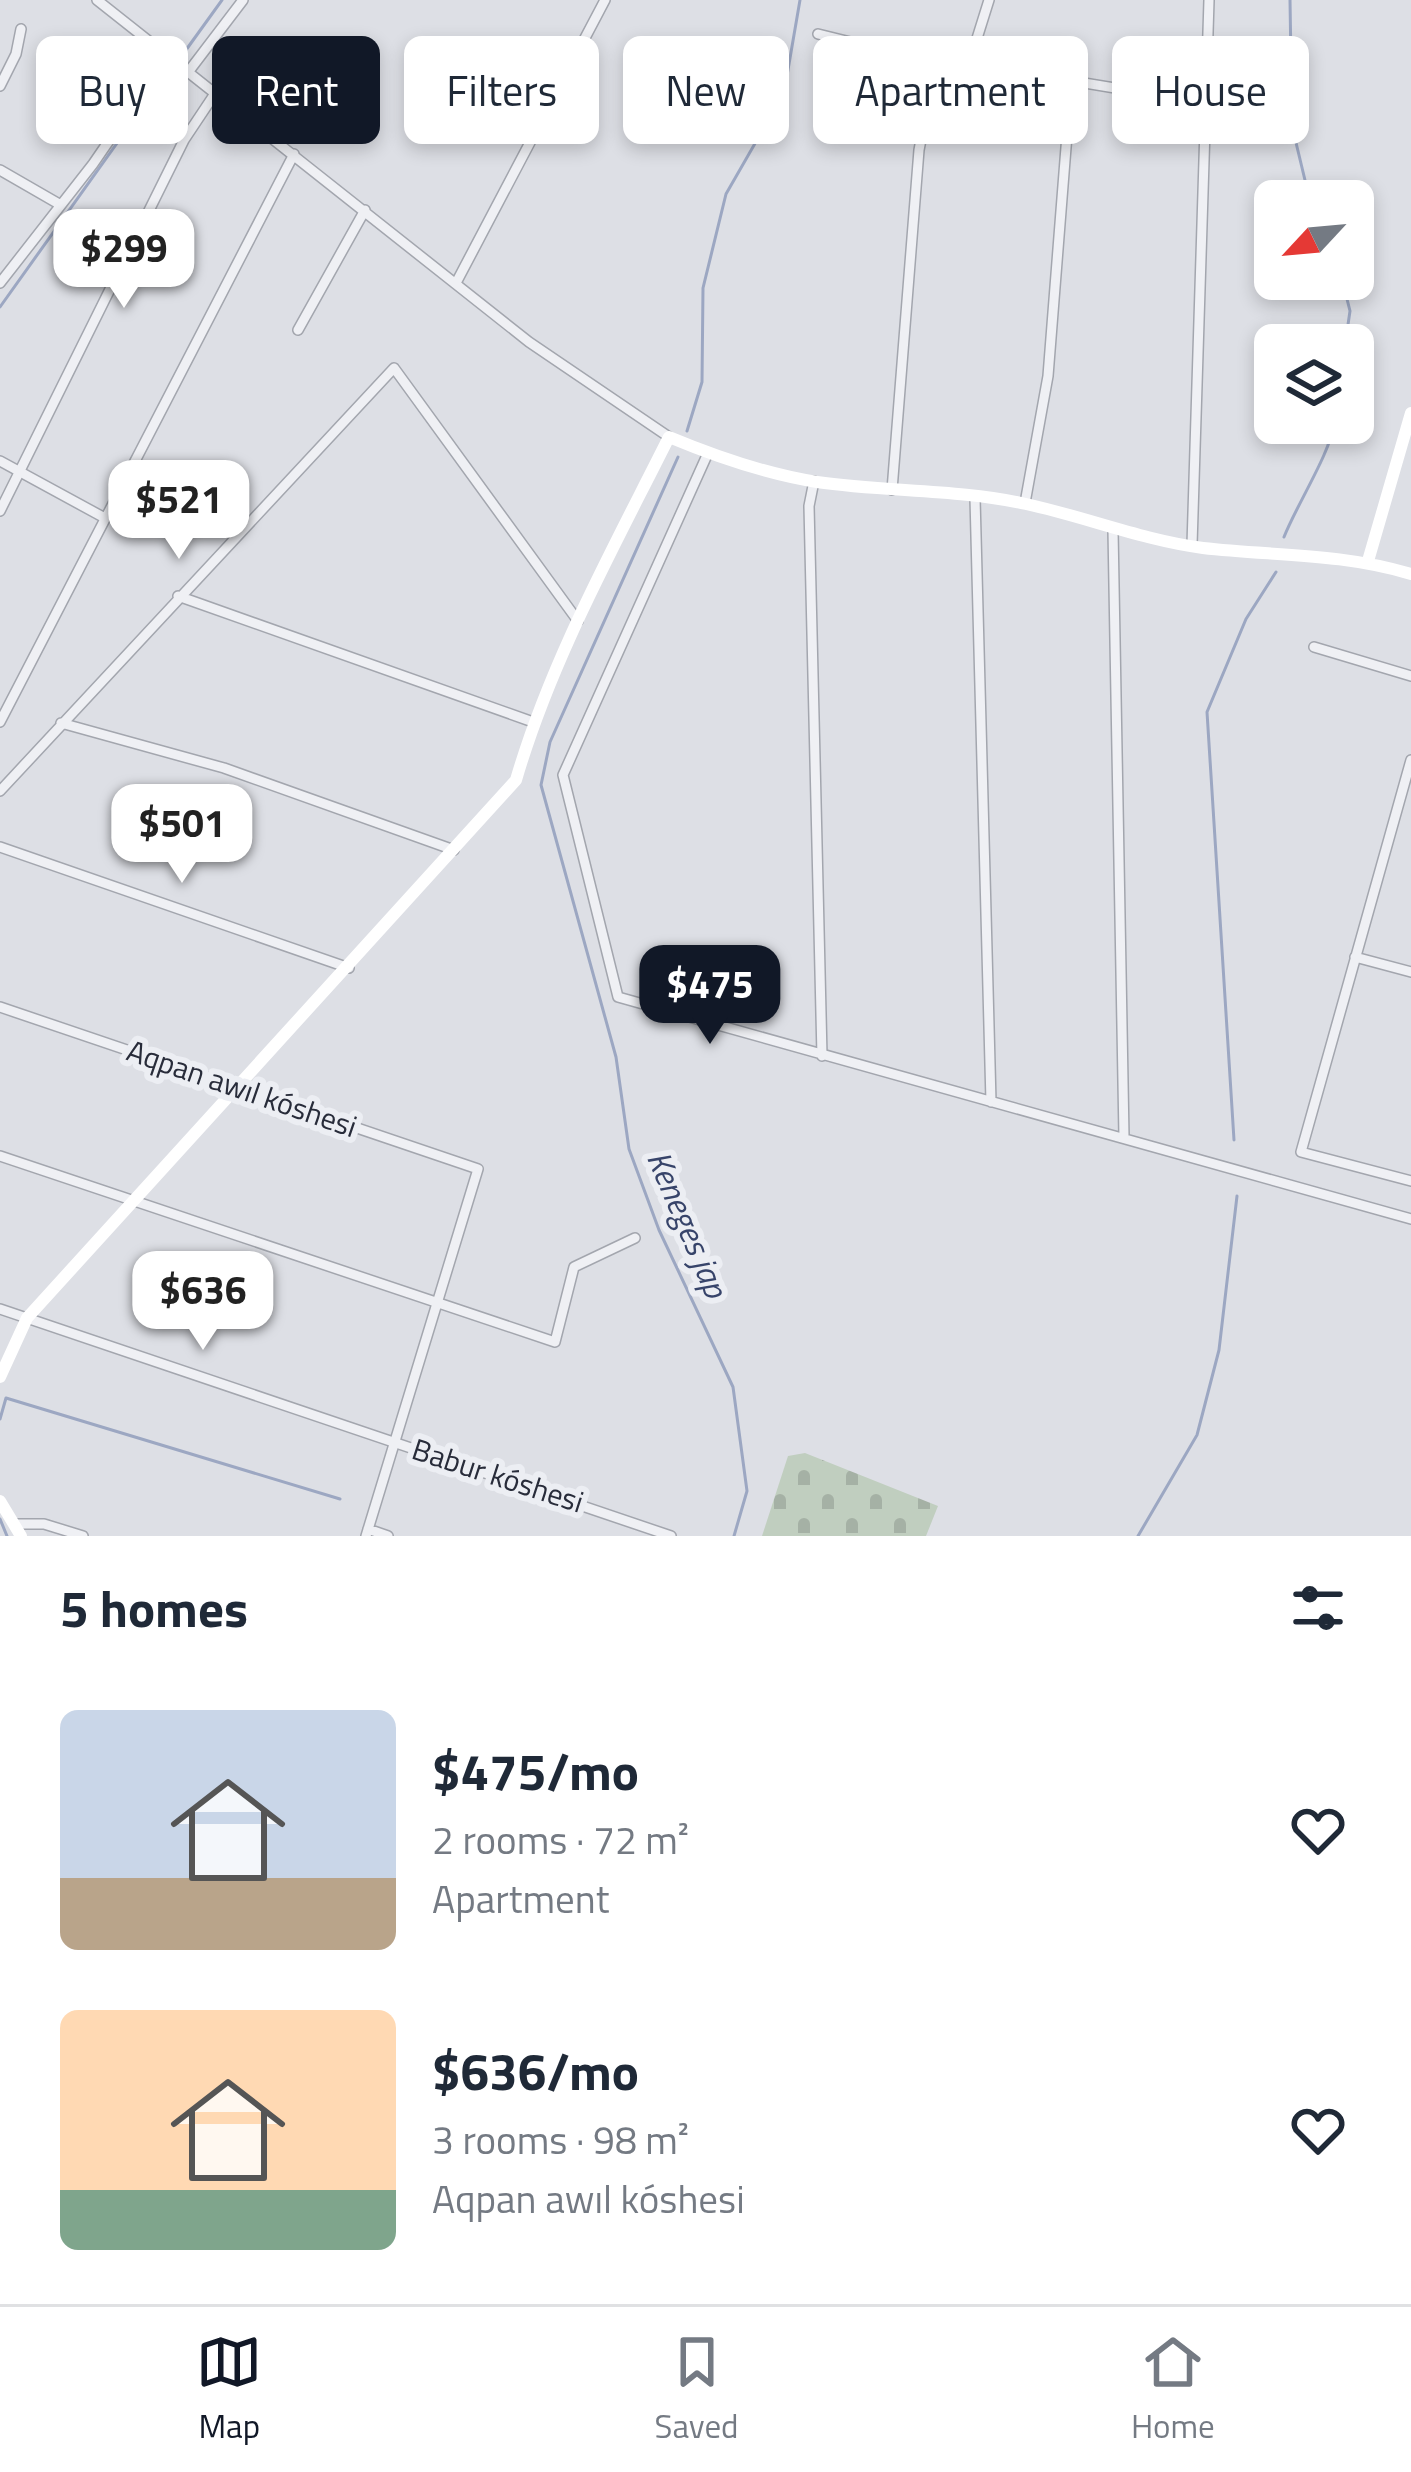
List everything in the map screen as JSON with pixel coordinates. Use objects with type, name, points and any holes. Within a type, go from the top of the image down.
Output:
[{"type":"street","points":[[97,0],[143,36]]},
{"type":"street","points":[[212,89],[190,71],[243,0]]},
{"type":"street","points":[[456,283],[605,0]]},
{"type":"street","points":[[978,36],[989,0]]},
{"type":"street","points":[[1208,36],[1209,0]]},
{"type":"street","points":[[0,86],[16,54],[21,29]]},
{"type":"street","points":[[818,34],[826,36]]},
{"type":"street","points":[[0,511],[184,140],[212,98]]},
{"type":"street","points":[[0,283],[103,144]]},
{"type":"street","points":[[281,144],[529,342],[669,437],[708,454],[814,481],[1024,503],[1113,530],[1192,545],[1368,562],[1411,574]]},
{"type":"street","points":[[892,490],[920,144]]},
{"type":"street","points":[[1024,503],[1048,376],[1066,144]]},
{"type":"street","points":[[1192,545],[1205,144]]},
{"type":"street","points":[[0,722],[294,154]]},
{"type":"street","points":[[0,170],[59,205]]},
{"type":"street","points":[[298,330],[365,211]]},
{"type":"street","points":[[0,791],[394,368],[578,621]]},
{"type":"street","points":[[1368,562],[1411,413]]},
{"type":"street","points":[[0,1377],[27,1318],[516,780],[533,722],[578,621],[669,437]]},
{"type":"street","points":[[708,454],[563,775],[618,997],[1411,1219]]},
{"type":"street","points":[[0,460],[103,517]]},
{"type":"street","points":[[814,481],[809,506],[822,1056]]},
{"type":"street","points":[[975,498],[991,1102]]},
{"type":"street","points":[[1113,530],[1124,1137]]},
{"type":"street","points":[[178,596],[533,722]]},
{"type":"street","points":[[1314,647],[1411,676]]},
{"type":"street","points":[[61,723],[224,768],[454,850]]},
{"type":"street","points":[[1411,760],[1301,1152],[1411,1181]]},
{"type":"street","points":[[0,847],[349,968]]},
{"type":"street","points":[[1354,957],[1411,972]]},
{"type":"street","name":"Aqpan awıl kóshesi","points":[[0,1007],[239,1090],[457,1158],[479,1173],[440,1303]]},
{"type":"street","points":[[0,1156],[550,1340],[560,1340],[574,1267],[634,1238]]},
{"type":"street","points":[[388,1536],[367,1533],[392,1439],[440,1303]]},
{"type":"street","points":[[0,1309],[392,1439]]},
{"type":"street","name":"Babur kóshesi","points":[[392,1439],[670,1536]]},
{"type":"street","points":[[0,1501],[19,1530],[44,1524],[83,1536]]},
{"type":"green space","points":[[805,1453],[938,1506],[926,1536],[762,1536],[788,1456]]},
{"type":"waterway","points":[[188,47],[222,0]]},
{"type":"waterway","name":"Keneges jap","points":[[687,431],[702,382],[703,288],[726,194],[784,93],[800,0]]},
{"type":"waterway","points":[[1290,0],[1292,126],[1305,180]]},
{"type":"waterway","points":[[0,307],[116,144]]},
{"type":"waterway","points":[[1347,300],[1348,324]]},
{"type":"waterway","points":[[1284,537],[1328,444]]},
{"type":"waterway","name":"Keneges jap","points":[[678,457],[550,742],[541,785],[616,1057],[629,1149],[659,1230],[733,1387],[747,1491],[734,1536]]},
{"type":"waterway","points":[[1234,1140],[1207,712],[1246,619],[1276,572]]},
{"type":"waterway","points":[[1138,1536],[1197,1435],[1219,1350],[1237,1196]]},
{"type":"waterway","points":[[0,1419],[6,1398],[340,1499]]},
{"type":"waterway","points":[[0,1519],[7,1536]]}]
